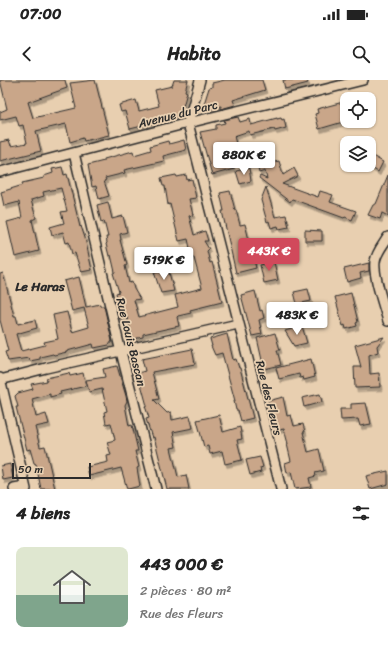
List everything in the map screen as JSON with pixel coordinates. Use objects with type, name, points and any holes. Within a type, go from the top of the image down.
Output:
[{"type":"street","name":"Rue des Fleurs","points":[[200,80],[188,123],[281,489]]},
{"type":"street","name":"Avenue du Parc","points":[[0,172],[188,123],[363,80]]},
{"type":"street","name":"Rue Louis Bascan","points":[[74,153],[121,351],[156,489]]},
{"type":"street","points":[[388,237],[378,252],[375,263],[376,276],[388,321]]},
{"type":"street","points":[[14,489],[25,488],[0,379],[238,324]]},
{"type":"building","points":[[0,80],[65,80],[67,88],[28,102],[33,118],[76,108],[70,83],[95,80],[109,135],[84,141],[83,138],[70,142],[66,124],[36,131],[41,151],[0,161],[0,142],[9,140],[11,146],[27,143],[23,125],[19,126],[16,116],[0,120],[0,112],[7,109]]},
{"type":"building","points":[[174,80],[188,80],[185,91],[187,92],[181,114],[178,117],[130,129],[125,111],[121,112],[119,105],[136,100],[139,111],[159,106],[155,90],[172,86]]},
{"type":"building","points":[[225,80],[262,80],[265,90],[233,100],[235,105],[221,109],[221,106],[211,108],[203,107],[209,88],[212,87],[212,83]]},
{"type":"building","points":[[283,80],[307,80],[308,83],[285,89]]},
{"type":"building","points":[[340,103],[340,123],[319,129],[315,114],[318,113],[317,109]]},
{"type":"building","points":[[238,117],[240,122],[250,119],[251,125],[281,118],[282,120],[284,119],[286,128],[275,131],[274,129],[250,135],[249,131],[234,136],[236,144],[227,147],[234,169],[212,175],[200,132],[216,129],[216,125],[225,123],[224,120]]},
{"type":"building","points":[[184,140],[186,150],[163,156],[164,161],[124,170],[125,173],[105,178],[106,180],[104,181],[109,196],[99,199],[96,186],[92,187],[88,165],[133,151],[134,155],[151,150],[150,146],[168,141],[169,144]]},
{"type":"building","points":[[376,158],[383,162],[378,172],[376,171]]},
{"type":"building","points":[[279,161],[283,175],[294,168],[298,176],[282,184],[318,197],[320,191],[333,195],[330,202],[356,211],[352,220],[292,199],[290,202],[259,178],[260,176],[267,179],[265,171],[259,173],[257,164],[265,162],[266,164]]},
{"type":"building","points":[[62,167],[64,175],[67,174],[80,227],[81,226],[85,238],[92,270],[81,272],[75,253],[72,254],[69,242],[66,243],[63,232],[52,235],[50,227],[64,223],[61,212],[67,211],[61,188],[43,192],[44,196],[31,200],[36,218],[32,220],[39,251],[15,257],[7,222],[22,218],[19,202],[4,206],[1,192],[23,185],[22,183],[44,178],[44,176],[53,173],[52,169]]},
{"type":"building","points":[[249,168],[251,181],[240,184],[236,171]]},
{"type":"building","points":[[176,175],[177,177],[186,175],[187,180],[192,179],[196,198],[189,199],[193,215],[189,216],[194,235],[205,231],[208,241],[204,241],[209,249],[207,251],[210,263],[212,262],[222,302],[190,310],[191,313],[178,316],[179,326],[143,334],[143,337],[133,339],[127,317],[119,319],[115,301],[118,301],[116,293],[119,292],[113,273],[115,272],[111,255],[109,256],[106,244],[106,237],[108,237],[104,221],[101,222],[97,205],[108,202],[112,219],[123,216],[127,232],[120,234],[120,240],[127,265],[125,266],[129,283],[132,282],[140,299],[134,300],[139,317],[178,307],[175,295],[202,288],[194,258],[192,258],[188,239],[179,241],[170,204],[168,205],[165,186],[163,186],[161,178]]},
{"type":"building","points":[[388,175],[388,216],[382,213],[380,219],[368,215],[373,205],[376,204]]},
{"type":"building","points":[[266,187],[275,217],[286,215],[289,227],[279,229],[278,226],[271,228],[269,221],[267,222],[261,200]]},
{"type":"building","points":[[230,191],[240,225],[245,224],[256,268],[236,273],[222,211],[224,211],[220,193]]},
{"type":"building","points":[[305,230],[322,231],[322,241],[305,241]]},
{"type":"building","points":[[274,262],[278,280],[264,283],[260,265]]},
{"type":"building","points":[[369,263],[369,271],[360,273],[361,278],[347,282],[344,269]]},
{"type":"building","points":[[168,269],[174,291],[161,293],[154,272]]},
{"type":"building","points":[[3,273],[14,316],[16,316],[18,324],[35,320],[37,328],[16,334],[21,351],[45,345],[44,342],[58,339],[53,315],[67,312],[72,332],[89,327],[84,308],[72,311],[64,281],[79,277],[86,307],[100,304],[100,306],[104,306],[112,341],[109,345],[94,348],[93,344],[67,352],[40,357],[40,359],[30,361],[29,358],[8,361],[5,352],[8,351],[0,320],[0,274]]},
{"type":"building","points":[[308,289],[311,301],[297,304],[294,292]]},
{"type":"building","points":[[255,291],[260,311],[262,310],[264,318],[259,320],[262,334],[252,336],[241,295]]},
{"type":"building","points":[[351,293],[358,322],[356,323],[357,326],[346,329],[345,325],[343,326],[335,297]]},
{"type":"building","points":[[302,326],[307,343],[294,346],[285,331]]},
{"type":"building","points":[[275,333],[280,350],[277,350],[281,365],[264,369],[257,338]]},
{"type":"building","points":[[227,334],[233,360],[236,359],[240,368],[253,418],[241,421],[238,410],[236,410],[222,353],[215,355],[211,346],[210,339]]},
{"type":"building","points":[[384,337],[377,346],[378,352],[369,355],[370,374],[379,373],[380,387],[355,388],[354,367],[361,367],[355,345]]},
{"type":"building","points":[[192,349],[195,364],[152,372],[159,399],[154,400],[167,413],[171,412],[172,420],[190,416],[193,428],[173,432],[176,447],[171,448],[178,477],[186,475],[189,489],[167,489],[154,437],[152,438],[146,419],[149,418],[145,406],[147,406],[138,373],[145,371],[142,359]]},
{"type":"building","points":[[311,359],[315,377],[304,380],[303,377],[300,378],[299,374],[279,379],[276,368]]},
{"type":"building","points":[[117,366],[127,401],[125,405],[129,426],[132,425],[138,451],[135,451],[139,467],[137,468],[140,486],[128,489],[121,468],[89,476],[87,467],[108,462],[107,456],[111,455],[107,442],[115,440],[111,423],[106,424],[104,412],[107,411],[102,389],[89,392],[86,380],[105,377],[103,369]]},
{"type":"building","points":[[69,373],[70,376],[83,373],[86,386],[60,392],[61,394],[50,397],[50,394],[32,399],[36,417],[46,414],[49,424],[35,427],[40,447],[45,446],[55,489],[41,489],[36,464],[34,463],[30,449],[27,450],[16,407],[18,407],[15,396],[18,393],[33,389],[31,384],[47,381],[46,378]]},
{"type":"building","points":[[320,394],[322,402],[304,407],[302,398]]},
{"type":"building","points":[[283,397],[287,416],[291,415],[294,426],[303,424],[305,432],[303,432],[308,452],[319,449],[324,471],[315,473],[316,476],[309,478],[311,487],[295,489],[291,472],[287,473],[285,463],[291,461],[288,444],[284,429],[278,430],[273,411],[271,411],[268,401]]},
{"type":"building","points":[[366,403],[371,424],[360,426],[358,419],[341,420],[340,409],[351,409],[351,404]]},
{"type":"building","points":[[219,415],[223,432],[240,427],[242,439],[237,440],[242,460],[225,464],[222,451],[210,454],[208,446],[204,447],[197,420]]},
{"type":"building","points":[[260,457],[263,467],[260,468],[261,472],[250,475],[246,460]]},
{"type":"building","points":[[10,464],[13,478],[3,480],[1,466]]},
{"type":"building","points":[[388,471],[388,484],[370,489],[366,476]]},
{"type":"district","name":"Le Haras","points":[[40,286]]}]
